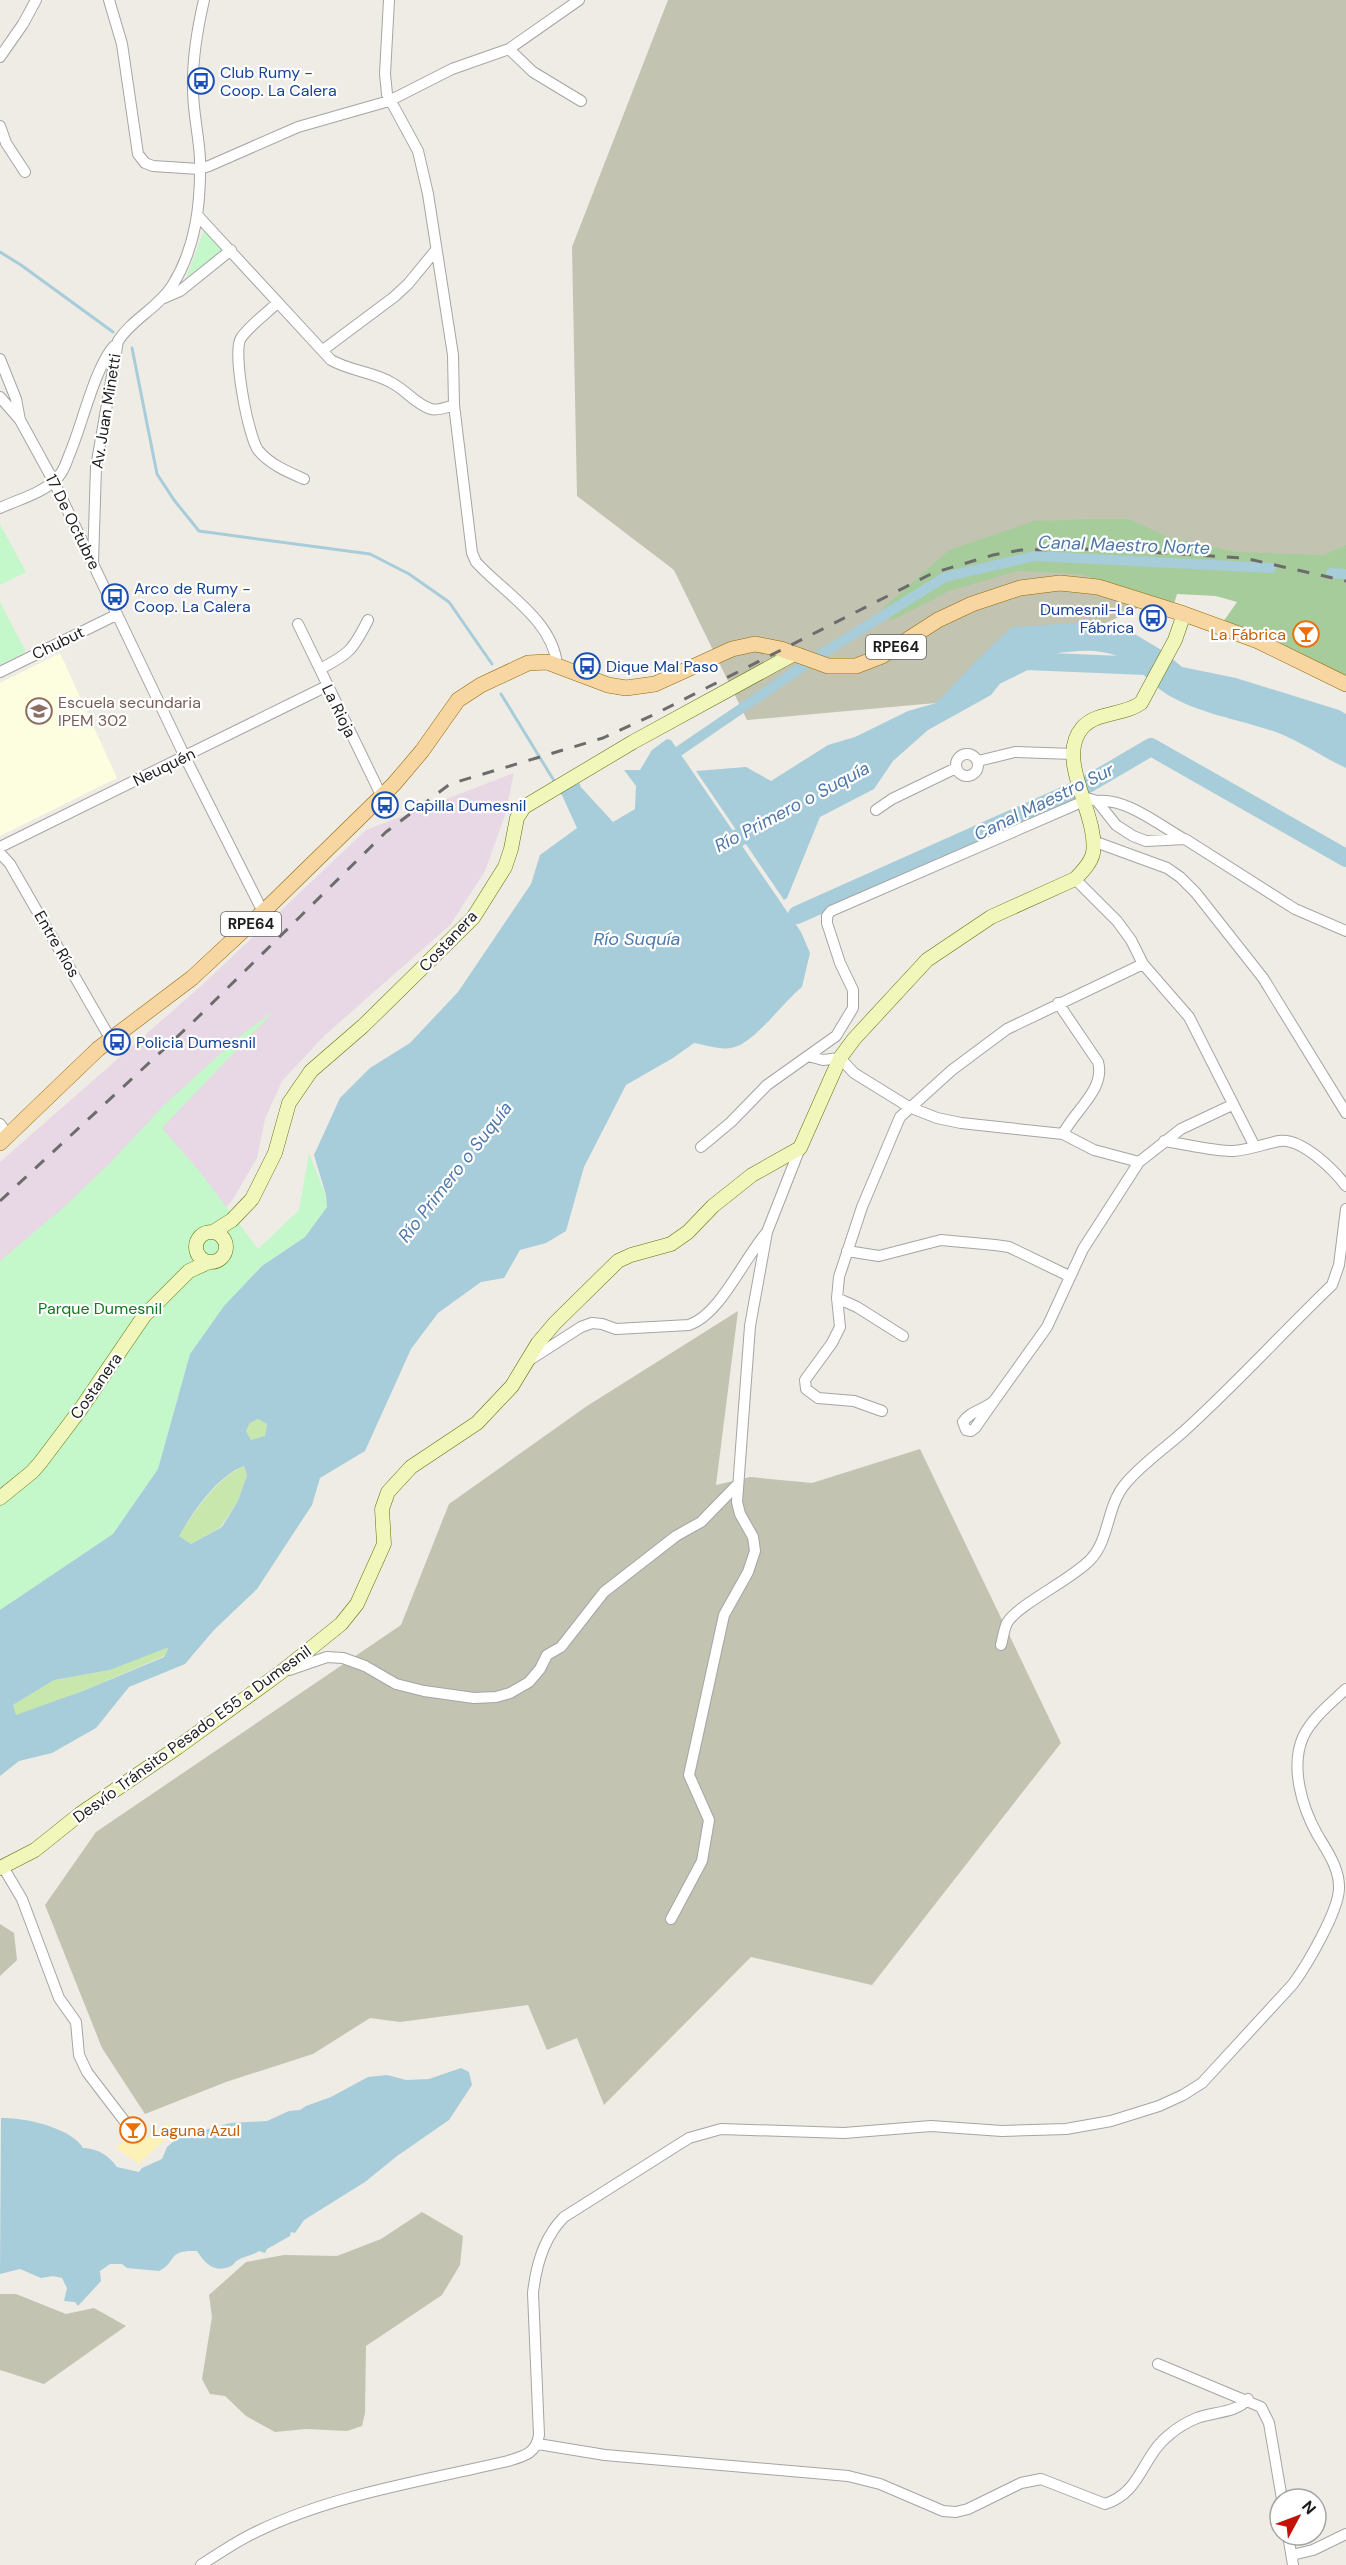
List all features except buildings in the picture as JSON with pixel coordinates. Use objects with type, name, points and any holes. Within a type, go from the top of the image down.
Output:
[{"type":"main road","name":"RPE64","points":[[3,1134],[110,1038],[192,978],[263,912],[382,797],[422,751],[452,705],[481,685],[523,664],[538,661],[557,665],[608,685],[634,688],[664,681],[747,644],[768,645],[837,667],[865,664],[961,608],[1005,592],[1046,584],[1074,584],[1098,587],[1184,614],[1258,641],[1346,684]]},
{"type":"street","points":[[0,57],[23,24],[36,0]]},
{"type":"street","points":[[110,0],[122,44],[138,154],[145,162],[153,166],[199,169],[298,127],[389,101],[452,69],[509,49],[579,0]]},
{"type":"street","name":"Av. Juan Minetti","points":[[93,563],[96,467],[118,341],[135,322],[163,298],[172,286],[184,260],[198,216],[199,169],[193,91],[194,55],[204,0]]},
{"type":"street","points":[[389,0],[385,74],[389,101],[418,151],[428,194],[453,355],[454,405],[472,553],[476,562],[522,604],[549,639],[555,650],[557,665]]},
{"type":"street","points":[[509,49],[533,72],[581,101]]},
{"type":"street","points":[[0,126],[6,143],[25,172]]},
{"type":"street","points":[[198,216],[331,360],[342,367],[390,381],[408,396],[428,408],[434,410],[454,405]]},
{"type":"street","points":[[163,298],[180,291],[231,250]]},
{"type":"street","points":[[322,350],[408,285],[436,250]]},
{"type":"street","points":[[277,303],[241,338],[237,354],[254,442],[266,458],[304,479]]},
{"type":"street","points":[[0,508],[54,482],[64,467],[79,432],[104,362],[118,341]]},
{"type":"street","points":[[0,359],[16,399],[20,420]]},
{"type":"street","name":"17 De Octubre","points":[[0,397],[20,420],[54,482],[185,758],[263,912]]},
{"type":"street","points":[[671,1919],[702,1862],[709,1820],[689,1775],[724,1615],[748,1572],[755,1551],[753,1537],[740,1514],[737,1503],[750,1326],[767,1232],[800,1148],[840,1058],[868,1023],[927,960],[991,917],[1075,879],[1090,861],[1093,841],[1088,800],[1073,754],[1079,733],[1089,722],[1098,717],[1131,709],[1144,699],[1175,640],[1184,614]]},
{"type":"street","name":"Chubut","points":[[0,672],[116,615]]},
{"type":"street","points":[[320,669],[353,648],[368,620]]},
{"type":"street","name":"La Rioja","points":[[298,624],[382,797]]},
{"type":"street","name":"Costanera","points":[[189,1271],[198,1238],[232,1220],[252,1199],[275,1153],[285,1112],[295,1092],[318,1064],[368,1021],[472,918],[509,858],[520,812],[533,800],[575,778],[633,742],[794,654]]},
{"type":"street","name":"Neuquén","points":[[0,847],[185,758],[255,719],[327,686]]},
{"type":"street","points":[[978,761],[1015,752],[1073,754]]},
{"type":"street","points":[[963,754],[974,755],[978,761],[978,769],[973,775],[961,775],[956,768],[958,758],[963,754]]},
{"type":"street","points":[[876,810],[892,799],[956,768]]},
{"type":"street","points":[[1088,800],[1116,825],[1133,836],[1146,841],[1185,839]]},
{"type":"street","points":[[701,1147],[731,1122],[767,1085],[836,1036],[853,1008],[853,990],[840,963],[827,923],[827,916],[831,911],[1088,800],[1113,801],[1127,807],[1185,839],[1295,909],[1346,931]]},
{"type":"street","points":[[1093,841],[1167,868],[1196,893],[1263,978],[1346,1113]]},
{"type":"street","name":"Entre Ríos","points":[[0,853],[10,864],[110,1038]]},
{"type":"street","points":[[1075,879],[1125,931],[1143,964],[1189,1017],[1255,1147]]},
{"type":"street","points":[[882,1411],[854,1401],[818,1398],[806,1389],[805,1380],[832,1343],[840,1327],[837,1298],[839,1277],[877,1168],[900,1117],[952,1070],[1007,1029],[1143,964]]},
{"type":"street","points":[[1059,1003],[1098,1062],[1100,1070],[1100,1079],[1096,1087],[1069,1122],[1063,1134]]},
{"type":"street","points":[[808,1056],[823,1060],[840,1058]]},
{"type":"street","points":[[840,1058],[854,1073],[909,1107],[936,1118],[961,1123],[1063,1134],[1094,1150],[1139,1162]]},
{"type":"street","points":[[994,1401],[1047,1327],[1083,1249],[1139,1162],[1181,1129],[1232,1105]]},
{"type":"street","points":[[1164,1141],[1226,1151],[1282,1140],[1292,1141],[1322,1161],[1346,1186]]},
{"type":"street","name":"Desvío Tránsito Pesado E55 a Dumesnil","points":[[1,1867],[35,1851],[80,1815],[280,1673],[341,1624],[353,1610],[384,1544],[381,1518],[384,1500],[397,1481],[411,1467],[477,1423],[512,1386],[538,1343],[555,1323],[618,1261],[671,1244],[688,1232],[713,1206],[752,1175],[800,1148]]},
{"type":"street","points":[[1001,1645],[1007,1623],[1017,1612],[1055,1588],[1089,1562],[1098,1552],[1112,1506],[1124,1485],[1183,1432],[1332,1285],[1339,1265],[1346,1209]]},
{"type":"street","name":"Costanera","points":[[0,1498],[36,1468],[80,1410],[144,1316],[189,1271],[218,1260],[224,1254],[232,1220]]},
{"type":"street","points":[[213,1232],[220,1234],[225,1242]]},
{"type":"street","points":[[528,1362],[581,1327],[592,1323],[616,1329],[689,1325],[700,1322],[711,1312],[755,1245],[767,1232]]},
{"type":"street","points":[[847,1251],[879,1256],[941,1240],[996,1245],[1009,1247],[1069,1276]]},
{"type":"street","points":[[196,1251],[202,1259],[209,1262]]},
{"type":"street","points":[[837,1298],[857,1307],[903,1336]]},
{"type":"street","points":[[280,1673],[327,1657],[343,1658],[365,1666],[396,1684],[424,1691],[474,1698],[496,1697],[510,1693],[529,1682],[540,1670],[547,1655],[561,1647],[604,1592],[676,1536],[701,1522],[738,1484]]},
{"type":"street","points":[[201,2565],[255,2532],[296,2515],[342,2500],[529,2454],[538,2444],[533,2293],[535,2275],[548,2236],[564,2217],[689,2138],[721,2129],[844,2133],[931,2126],[1002,2131],[1090,2126],[1159,2106],[1183,2095],[1202,2082],[1293,1984],[1304,1969],[1337,1900],[1342,1875],[1313,1827],[1305,1806],[1297,1765],[1303,1738],[1309,1728],[1346,1689]]},
{"type":"street","points":[[1,1867],[22,1899],[58,1998],[76,2022],[77,2046],[83,2064],[126,2123]]},
{"type":"street","points":[[1158,2364],[1248,2399],[1261,2407],[1269,2423],[1280,2487]]},
{"type":"street","points":[[538,2444],[605,2455],[863,2478],[944,2511],[956,2512],[968,2509],[1021,2483],[1041,2479],[1104,2504],[1115,2501],[1131,2488],[1166,2436],[1197,2418],[1240,2407],[1248,2399]]},
{"type":"street","points":[[1292,2560],[1346,2534]]},
{"type":"shaded area","points":[[668,0],[1346,0],[1346,581],[1244,558],[936,703],[747,720],[674,570],[577,496],[572,247]]},
{"type":"shaded area","points":[[60,653],[117,778],[0,836],[0,683]]},
{"type":"shaded area","points":[[514,773],[505,815],[485,871],[450,925],[324,1036],[282,1081],[265,1119],[257,1158],[233,1199],[0,1473],[0,1162],[201,986],[366,830]]},
{"type":"shaded area","points":[[738,1311],[716,1485],[750,1477],[812,1483],[920,1449],[1061,1743],[872,1985],[751,1957],[604,2105],[577,2038],[547,2050],[528,2005],[400,2022],[370,2018],[313,2054],[226,2082],[145,2114],[102,2048],[45,1905],[96,1832],[401,1625],[449,1504],[587,1406]]},
{"type":"shaded area","points":[[0,1924],[14,1933],[17,1960],[0,1976]]},
{"type":"shaded area","points":[[422,2212],[463,2236],[460,2265],[442,2295],[366,2346],[365,2413],[362,2426],[347,2431],[306,2429],[275,2432],[246,2416],[225,2396],[210,2394],[202,2379],[212,2317],[209,2295],[246,2262],[284,2255],[337,2256],[381,2239]]},
{"type":"shaded area","points":[[0,2294],[16,2294],[66,2314],[94,2308],[126,2326],[44,2384],[0,2370]]},
{"type":"green space","points":[[204,230],[223,251],[186,278]]},
{"type":"green space","points":[[1129,519],[1168,537],[1236,552],[1323,555],[1346,545],[1346,675],[1223,622],[1237,602],[1216,596],[1177,594],[1174,604],[1080,574],[1017,571],[949,591],[891,621],[883,608],[949,550],[1034,521]]},
{"type":"green space","points":[[0,524],[26,572],[0,585]]},
{"type":"green space","points":[[0,602],[26,652],[0,665]]},
{"type":"green space","name":"Parque Dumesnil","points":[[275,1010],[162,1128],[200,1172],[258,1249],[299,1210],[309,1153],[326,1196],[327,1207],[305,1237],[262,1266],[224,1306],[190,1354],[158,1469],[113,1534],[0,1610],[0,1261],[64,1207],[110,1163],[164,1105],[240,1036]]},
{"type":"green space","points":[[258,1419],[267,1424],[265,1437],[251,1440],[246,1431],[250,1423]]},
{"type":"green space","points":[[244,1466],[247,1475],[238,1501],[221,1527],[191,1544],[178,1536],[215,1487]]},
{"type":"green space","points":[[170,1646],[164,1656],[83,1691],[16,1716],[13,1705],[54,1680],[110,1670]]},
{"type":"sand","points":[[166,2124],[175,2126],[139,2164],[116,2148],[124,2141],[149,2137]]},
{"type":"water","points":[[1078,623],[1123,627],[1163,651],[1182,667],[1236,678],[1339,710],[1346,714],[1346,768],[1281,734],[1181,702],[1161,690],[1131,664],[1117,656],[1082,651],[1021,657],[991,695],[928,730],[893,761],[874,789],[820,817],[787,898],[784,900],[696,771],[746,767],[771,781],[828,745],[855,737],[908,711],[936,703],[1012,627]]},
{"type":"water","name":"Río Suquía","points":[[667,739],[671,740],[733,831],[731,833],[736,841],[738,840],[801,932],[810,953],[802,987],[759,1031],[740,1045],[723,1048],[694,1043],[626,1085],[584,1167],[566,1231],[546,1243],[520,1250],[504,1278],[481,1282],[438,1313],[411,1349],[365,1451],[320,1478],[312,1505],[257,1589],[214,1630],[185,1664],[129,1687],[96,1728],[52,1753],[19,1761],[0,1776],[0,1610],[113,1534],[158,1469],[190,1354],[224,1306],[262,1266],[305,1237],[327,1207],[326,1195],[314,1155],[340,1098],[370,1068],[410,1043],[458,992],[531,884],[540,855],[577,828],[561,793],[579,785],[613,822],[635,809],[636,786],[624,770],[640,770],[652,750]],"holes":[[[258,1419],[267,1424],[265,1436],[251,1440],[246,1431],[250,1423]],[[244,1466],[247,1475],[238,1501],[222,1527],[191,1544],[179,1536],[215,1486]],[[169,1647],[164,1657],[83,1691],[16,1715],[13,1705],[54,1680],[110,1670]]]},
{"type":"water","name":"Laguna Azul","points":[[461,2068],[469,2072],[472,2085],[449,2120],[397,2156],[365,2182],[304,2220],[295,2233],[291,2232],[290,2236],[267,2249],[265,2253],[259,2251],[238,2260],[231,2266],[220,2269],[203,2260],[197,2251],[176,2254],[159,2271],[110,2264],[100,2271],[101,2281],[78,2306],[75,2302],[64,2301],[67,2288],[62,2278],[53,2276],[41,2278],[20,2269],[0,2274],[1,2118],[22,2119],[58,2129],[77,2141],[83,2148],[103,2153],[117,2167],[139,2172],[142,2168],[162,2159],[167,2147],[175,2140],[194,2133],[230,2123],[267,2121],[331,2097],[368,2077],[387,2075],[406,2080],[429,2079]]},
{"type":"waterway","points":[[0,252],[113,332]]},
{"type":"waterway","points":[[132,348],[157,474],[199,531],[370,554],[409,574],[449,602],[492,664]]},
{"type":"waterway","name":"Canal Maestro Norte","points":[[820,655],[945,577],[1035,556],[1271,568]]},
{"type":"waterway","name":"Canal Maestro Norte","points":[[1331,573],[1346,574]]},
{"type":"waterway","name":"Río Primero o Suquía","points":[[991,678],[1026,661],[1146,666],[1154,669]]},
{"type":"waterway","name":"Canal Maestro Norte","points":[[679,751],[805,665]]},
{"type":"waterway","points":[[501,694],[556,784]]},
{"type":"waterway","name":"Canal Maestro Sur","points":[[797,915],[1081,788],[1151,747],[1346,858]]},
{"type":"waterway","points":[[560,790],[561,793],[579,785]]},
{"type":"waterway","name":"Río Primero o Suquía","points":[[713,851],[763,825]]},
{"type":"railway","points":[[0,1201],[191,1024],[386,832],[450,784],[603,738],[933,573],[993,555],[1021,550],[1097,549],[1244,558],[1346,581]]},
{"type":"place","name":"Club Rumy - Coop. La Calera","points":[[201,81]]},
{"type":"place","name":"Arco de Rumy - Coop. La Calera","points":[[115,597]]},
{"type":"place","name":"Dumesnil-La Fábrica","points":[[1153,618]]},
{"type":"place","name":"La Fábrica","points":[[1306,634]]},
{"type":"place","name":"Dique Mal Paso","points":[[587,666]]},
{"type":"place","name":"Escuela secundaria IPEM 302","points":[[39,711]]},
{"type":"place","name":"Capilla Dumesnil","points":[[385,805]]},
{"type":"place","name":"Policia Dumesnil","points":[[117,1042]]},
{"type":"place","name":"Laguna Azul","points":[[133,2130]]}]
